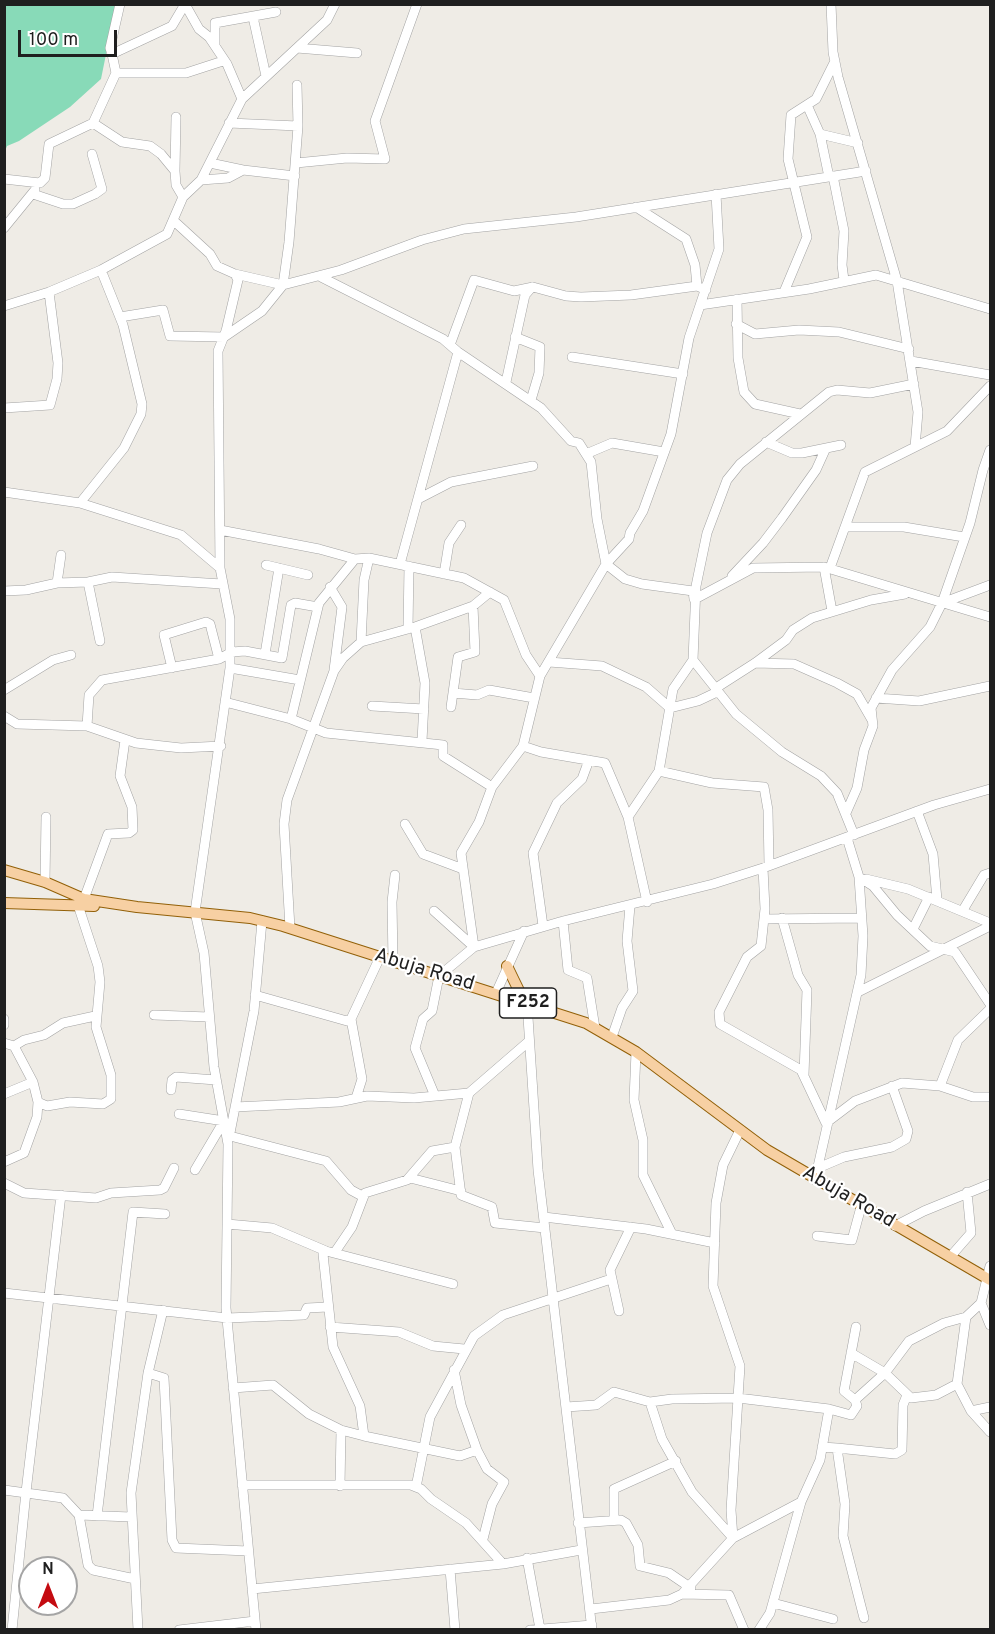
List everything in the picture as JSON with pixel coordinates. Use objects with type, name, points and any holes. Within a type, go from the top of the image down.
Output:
[{"type":"main road","name":"Abuja Road","points":[[4,870],[45,882],[81,902],[195,912],[262,921],[290,928],[525,1002],[594,1028],[636,1052],[740,1130],[815,1180],[988,1279]]},
{"type":"main road","points":[[4,903],[81,902]]},
{"type":"main road","points":[[507,966],[525,1002]]},
{"type":"street","points":[[4,228],[45,178],[49,144],[93,123],[116,73],[110,48],[120,4]]},
{"type":"street","points":[[4,306],[49,292],[101,270],[167,234],[183,197],[201,180],[242,99],[327,20],[335,4]]},
{"type":"street","points":[[296,163],[347,158],[385,159],[375,121],[417,4]]},
{"type":"street","points":[[831,4],[835,61],[897,281],[918,412],[915,447]]},
{"type":"street","points":[[112,54],[151,33],[172,26],[178,13],[186,5],[199,29],[214,46],[232,75],[242,99]]},
{"type":"street","points":[[214,46],[215,22],[276,12]]},
{"type":"street","points":[[253,17],[266,76]]},
{"type":"street","points":[[297,48],[357,53]]},
{"type":"street","points":[[116,73],[186,73],[223,61]]},
{"type":"street","points":[[783,292],[807,243],[788,159],[791,115],[818,95],[835,61]]},
{"type":"street","points":[[120,317],[163,310],[168,332],[173,337],[224,337],[259,314],[283,285],[296,163],[297,85]]},
{"type":"street","points":[[807,105],[820,134],[844,231],[844,280]]},
{"type":"street","points":[[176,117],[176,185],[183,197]]},
{"type":"street","points":[[93,123],[122,142],[150,146],[175,171]]},
{"type":"street","points":[[229,123],[298,126]]},
{"type":"street","points":[[820,134],[858,143]]},
{"type":"street","points":[[33,194],[63,204],[73,204],[95,194],[102,189],[92,154]]},
{"type":"street","points":[[210,163],[243,170],[295,176]]},
{"type":"street","points":[[201,180],[228,178],[243,170]]},
{"type":"street","points":[[174,221],[210,254],[217,266],[235,274],[283,285],[320,276],[422,240],[464,229],[636,207],[866,171]]},
{"type":"street","points":[[4,179],[17,178],[40,183]]},
{"type":"street","points":[[701,288],[719,249],[716,194]]},
{"type":"street","points":[[474,947],[462,853],[479,822],[492,787],[523,746],[540,676],[606,564],[629,539],[643,511],[671,434],[689,338],[700,305],[701,288],[686,239],[636,207]]},
{"type":"street","points":[[80,503],[124,448],[141,414],[139,384],[120,317],[101,270]]},
{"type":"street","points":[[229,1140],[216,1080],[204,953],[195,912],[221,746],[230,668],[230,619],[220,568],[218,351],[224,337],[238,280],[235,274]]},
{"type":"street","points":[[700,305],[876,275],[990,309]]},
{"type":"street","points":[[320,276],[422,326],[531,400],[571,441],[579,443],[586,454],[594,473],[597,519],[606,564],[625,579],[642,584],[693,591],[693,660],[684,676],[677,681],[658,771],[628,817]]},
{"type":"street","points":[[450,345],[474,280],[514,291],[532,287],[581,297],[701,288]]},
{"type":"street","points":[[506,382],[525,295],[532,287]]},
{"type":"street","points":[[4,408],[50,405],[57,379],[58,363],[49,292]]},
{"type":"street","points":[[737,299],[738,358],[744,392],[755,404],[800,414]]},
{"type":"street","points":[[736,324],[755,334],[799,330],[839,332],[909,349]]},
{"type":"street","points":[[515,337],[540,346],[539,373],[531,400]]},
{"type":"street","points":[[422,741],[425,683],[411,628],[405,565],[458,352]]},
{"type":"street","points":[[572,357],[683,374]]},
{"type":"street","points":[[911,362],[990,375]]},
{"type":"street","points":[[694,599],[707,533],[727,480],[740,464],[822,396],[837,390],[870,393],[914,384]]},
{"type":"street","points":[[832,611],[827,567],[845,527],[865,472],[947,431],[990,386]]},
{"type":"street","points":[[766,442],[792,453],[841,445]]},
{"type":"street","points":[[586,454],[612,443],[664,452]]},
{"type":"street","points":[[728,580],[782,519],[816,470],[826,448]]},
{"type":"street","points":[[846,813],[857,788],[872,720],[871,708],[892,670],[930,627],[942,603],[990,450]]},
{"type":"street","points":[[420,498],[451,482],[532,465]]},
{"type":"street","points":[[4,492],[80,503],[181,535],[220,568]]},
{"type":"street","points":[[444,574],[449,543],[461,525]]},
{"type":"street","points":[[845,527],[896,526],[964,537]]},
{"type":"street","points":[[220,530],[319,549],[354,559],[369,558],[464,578],[504,600],[526,655],[540,676]]},
{"type":"street","points":[[57,583],[61,555]]},
{"type":"street","points":[[361,642],[364,580],[369,558]]},
{"type":"street","points":[[291,719],[318,607],[330,586],[354,559]]},
{"type":"street","points":[[267,565],[308,575]]},
{"type":"street","points":[[694,599],[753,568],[827,567],[990,617]]},
{"type":"street","points":[[264,654],[279,568]]},
{"type":"street","points":[[4,591],[119,577],[222,584]]},
{"type":"street","points":[[88,582],[100,641]]},
{"type":"street","points":[[942,603],[990,585]]},
{"type":"street","points":[[330,586],[342,607],[334,671]]},
{"type":"street","points":[[290,928],[286,808],[312,727],[334,671],[343,658],[361,642],[411,628],[473,606],[490,592]]},
{"type":"street","points":[[670,708],[698,701],[716,690],[786,640],[793,630],[812,618],[871,600],[915,594]]},
{"type":"street","points":[[87,726],[89,695],[102,680],[219,659],[231,652],[245,651],[280,658],[283,656],[293,603],[318,607]]},
{"type":"street","points":[[451,707],[458,657],[475,652],[473,606]]},
{"type":"street","points":[[172,668],[164,635],[206,622],[210,624],[219,659]]},
{"type":"street","points":[[4,690],[53,660],[71,655]]},
{"type":"street","points":[[693,660],[736,714],[782,752],[821,776],[837,793],[846,813],[859,877],[863,936],[858,992],[826,1123],[815,1180]]},
{"type":"street","points":[[549,662],[602,666],[646,687],[670,708]]},
{"type":"street","points":[[755,663],[794,664],[837,683],[857,694],[872,720]]},
{"type":"street","points":[[230,668],[300,680]]},
{"type":"street","points":[[876,698],[908,702],[990,686]]},
{"type":"street","points":[[453,693],[477,695],[489,690],[534,698]]},
{"type":"street","points":[[225,702],[291,719],[332,734],[422,741],[443,745],[443,756],[492,787]]},
{"type":"street","points":[[372,706],[424,709]]},
{"type":"street","points":[[4,716],[17,724],[87,726],[124,740],[181,748],[221,746]]},
{"type":"street","points":[[4,1162],[24,1153],[37,1117],[38,1102],[33,1082],[9,1045],[44,1035],[63,1023],[95,1016],[99,1010],[98,966],[81,902],[108,834],[132,833],[133,830],[132,807],[120,776],[124,740]]},
{"type":"street","points":[[523,746],[541,752],[605,763],[628,817],[647,902]]},
{"type":"street","points":[[543,926],[533,853],[557,803],[582,779],[589,760]]},
{"type":"street","points":[[658,771],[712,783],[764,787],[768,810],[761,946],[747,957],[719,1012],[719,1020],[720,1024],[795,1065],[804,1075],[826,1123]]},
{"type":"street","points":[[435,1096],[415,1048],[423,1019],[432,1011],[439,976],[474,947],[543,926],[647,902],[766,867],[917,811],[990,789]]},
{"type":"street","points":[[913,929],[933,898],[933,854],[917,811]]},
{"type":"street","points":[[45,882],[46,817]]},
{"type":"street","points":[[405,824],[423,854],[463,868]]},
{"type":"street","points":[[963,910],[984,875],[990,873]]},
{"type":"street","points":[[393,961],[392,902],[395,875]]},
{"type":"street","points":[[859,877],[908,889],[963,910],[990,924]]},
{"type":"street","points":[[859,877],[873,886],[930,946],[955,952],[990,1006],[957,1040],[940,1086]]},
{"type":"street","points":[[612,1037],[622,1008],[633,991],[627,941],[630,906]]},
{"type":"street","points":[[434,911],[474,947]]},
{"type":"street","points":[[782,918],[798,975],[807,990],[804,1075]]},
{"type":"street","points":[[764,919],[861,918]]},
{"type":"street","points":[[179,1629],[255,1625],[227,1318],[227,1224],[229,1140],[255,995],[262,921]]},
{"type":"street","points":[[563,921],[568,970],[587,978],[594,1028]]},
{"type":"street","points":[[858,992],[990,924]]},
{"type":"street","points":[[496,993],[524,931]]},
{"type":"street","points":[[356,1098],[362,1079],[351,1019],[380,957]]},
{"type":"street","points":[[255,995],[344,1021],[351,1019]]},
{"type":"street","points":[[525,1002],[545,1228],[581,1550],[592,1627],[535,1629],[527,1558]]},
{"type":"street","points":[[154,1015],[209,1017]]},
{"type":"street","points":[[38,1102],[47,1106],[70,1102],[108,1103],[112,1088],[111,1075],[95,1016]]},
{"type":"street","points":[[4,1019],[4,1025]]},
{"type":"street","points":[[528,1042],[469,1093],[455,1147],[461,1191],[464,1197],[494,1209],[495,1222],[545,1228]]},
{"type":"street","points":[[636,1052],[634,1100],[643,1140],[643,1175],[672,1234]]},
{"type":"street","points":[[171,1090],[172,1080],[176,1077],[216,1080]]},
{"type":"street","points":[[4,1094],[33,1082]]},
{"type":"street","points":[[826,1123],[855,1101],[902,1083],[940,1086],[973,1097],[990,1097]]},
{"type":"street","points":[[818,1168],[844,1157],[892,1147],[906,1139],[908,1131],[892,1086]]},
{"type":"street","points":[[236,1107],[469,1093]]},
{"type":"street","points":[[179,1113],[224,1120]]},
{"type":"street","points":[[195,1170],[224,1120]]},
{"type":"street","points":[[733,1538],[731,1510],[739,1362],[713,1286],[716,1203],[723,1165],[740,1130]]},
{"type":"street","points":[[229,1140],[326,1161],[351,1190],[362,1196],[410,1178],[432,1151],[455,1147]]},
{"type":"street","points":[[4,1183],[24,1193],[96,1198],[111,1193],[160,1190],[164,1188],[174,1168]]},
{"type":"street","points":[[410,1178],[461,1191]]},
{"type":"street","points":[[895,1226],[967,1192],[990,1184]]},
{"type":"street","points":[[950,1257],[971,1233],[967,1192]]},
{"type":"street","points":[[12,1629],[48,1298],[62,1195]]},
{"type":"street","points":[[362,1196],[352,1227],[330,1252],[323,1254],[330,1327],[338,1361],[360,1406],[364,1436]]},
{"type":"street","points":[[817,1236],[852,1240],[861,1207]]},
{"type":"street","points":[[97,1516],[120,1305],[133,1212],[165,1214]]},
{"type":"street","points":[[544,1217],[631,1227],[715,1243]]},
{"type":"street","points":[[227,1224],[272,1228],[330,1252],[453,1284]]},
{"type":"street","points":[[619,1311],[610,1270],[631,1227]]},
{"type":"street","points":[[855,1400],[885,1373],[909,1341],[944,1323],[966,1317],[981,1303],[990,1266]]},
{"type":"street","points":[[416,1487],[430,1417],[464,1350],[474,1336],[503,1315],[554,1296],[611,1279]]},
{"type":"street","points":[[4,1293],[227,1318],[304,1315],[307,1308],[328,1307]]},
{"type":"street","points":[[981,1303],[990,1325]]},
{"type":"street","points":[[138,1629],[131,1493],[148,1373],[163,1310]]},
{"type":"street","points":[[966,1317],[957,1384],[971,1411],[990,1432]]},
{"type":"street","points":[[330,1327],[399,1332],[433,1346],[464,1350]]},
{"type":"street","points":[[566,1407],[596,1405],[614,1392],[650,1402],[672,1399],[738,1398],[829,1409],[851,1415],[857,1406],[855,1400],[844,1391],[856,1327]]},
{"type":"street","points":[[851,1353],[885,1373],[911,1398],[936,1395],[957,1384]]},
{"type":"street","points":[[454,1370],[461,1405],[477,1450],[487,1469],[504,1482],[492,1504],[483,1539]]},
{"type":"street","points":[[148,1373],[164,1378],[172,1540],[176,1548],[248,1551]]},
{"type":"street","points":[[233,1388],[273,1385],[309,1414],[340,1430],[460,1456],[477,1450]]},
{"type":"street","points":[[822,1447],[895,1454],[902,1450],[903,1405],[907,1395]]},
{"type":"street","points":[[650,1402],[662,1440],[692,1492],[733,1538]]},
{"type":"street","points":[[971,1411],[990,1407]]},
{"type":"street","points":[[759,1629],[770,1612],[801,1502],[820,1460],[829,1409]]},
{"type":"street","points":[[340,1430],[340,1486]]},
{"type":"street","points":[[837,1448],[845,1504],[843,1536],[864,1618]]},
{"type":"street","points":[[614,1519],[614,1489],[676,1461]]},
{"type":"street","points":[[242,1485],[391,1484],[416,1487],[466,1523],[483,1539],[503,1564]]},
{"type":"street","points":[[4,1490],[63,1498],[79,1515],[88,1565],[93,1570],[135,1579]]},
{"type":"street","points":[[591,1610],[669,1600],[686,1591],[717,1553],[733,1538],[801,1502]]},
{"type":"street","points":[[79,1515],[131,1517]]},
{"type":"street","points":[[578,1523],[614,1519],[626,1523],[638,1545],[640,1566],[669,1573],[686,1591],[729,1595],[744,1629]]},
{"type":"street","points":[[252,1589],[503,1564],[581,1550]]},
{"type":"street","points":[[450,1569],[455,1629]]},
{"type":"street","points":[[773,1603],[833,1619]]},
{"type":"green space","points":[[5,5],[116,5],[101,79],[70,107],[19,141],[7,146],[5,151]]}]
